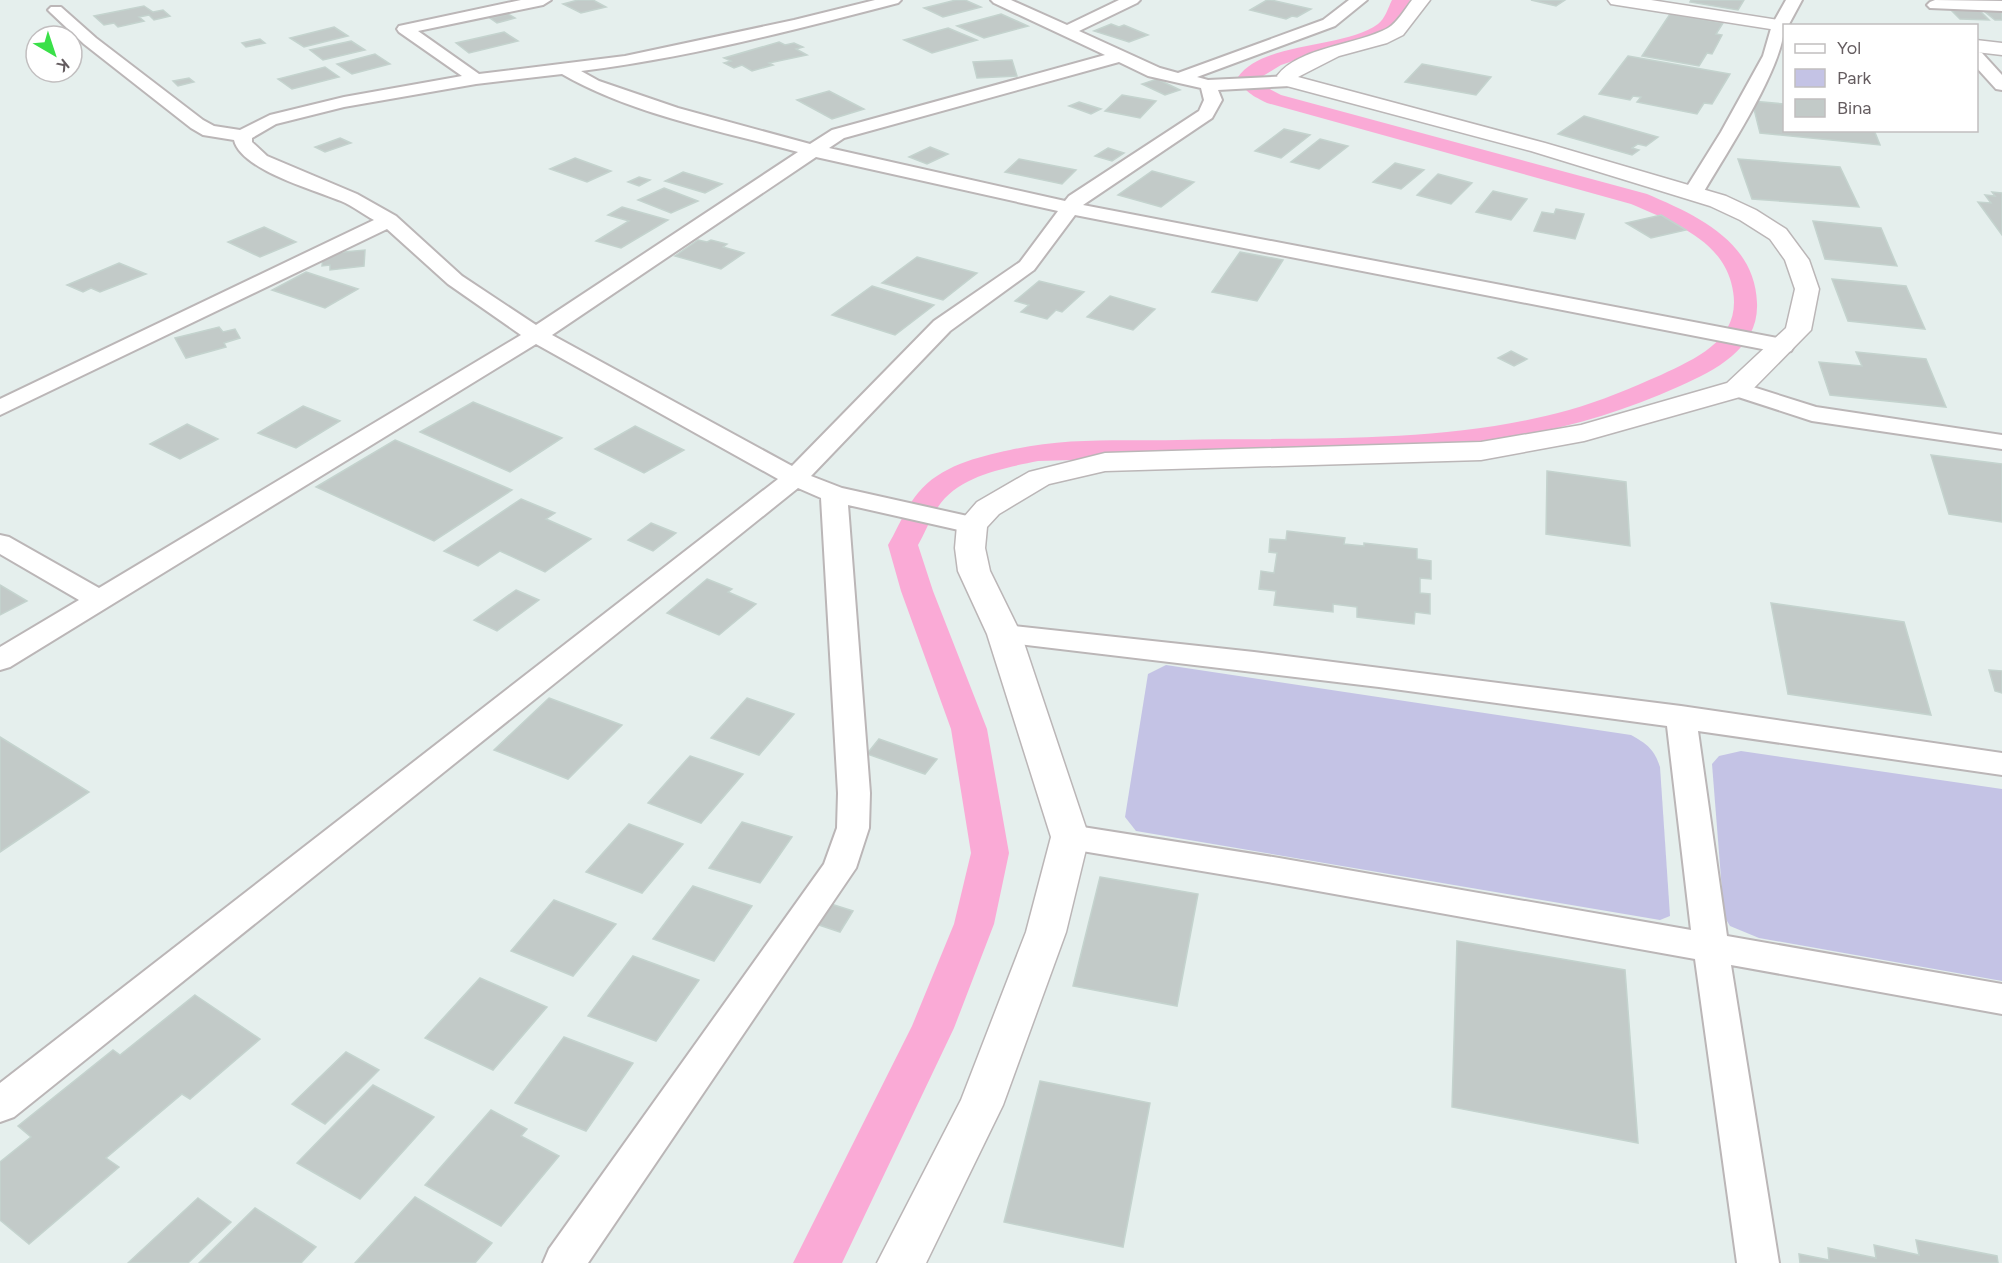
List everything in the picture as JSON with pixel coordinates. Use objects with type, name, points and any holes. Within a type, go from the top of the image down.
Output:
[{"type":"street","points":[[476,79],[405,29],[543,0]]},
{"type":"street","points":[[56,10],[90,41],[196,124],[209,131],[243,136],[270,120],[344,102],[476,79],[636,58],[794,25],[893,0]]},
{"type":"street","points":[[243,136],[243,143],[260,159],[308,182],[350,198],[389,220],[455,280],[536,335],[795,477],[834,494],[960,521],[988,508],[1039,478],[1105,462],[1481,451],[1584,433],[1737,389],[1798,330],[1807,289],[1797,260],[1778,234],[1718,201],[1538,147],[1290,81],[1209,85],[1154,72],[999,0]]},
{"type":"street","points":[[1069,32],[1076,25],[1132,0]]},
{"type":"street","points":[[1180,78],[1329,23],[1359,0]]},
{"type":"street","points":[[1290,81],[1287,76],[1296,69],[1332,52],[1380,39],[1396,31],[1420,0]]},
{"type":"street","points":[[1617,0],[1782,26]]},
{"type":"street","points":[[1693,193],[1730,132],[1771,56],[1794,0]]},
{"type":"street","points":[[1933,2],[2002,6]]},
{"type":"street","points":[[1933,2],[1946,19]]},
{"type":"street","points":[[1978,46],[2002,49]]},
{"type":"street","points":[[0,660],[536,335],[838,134],[1120,56]]},
{"type":"street","points":[[1978,57],[2002,85]]},
{"type":"street","points":[[564,68],[593,85],[672,112],[811,150],[1070,208],[1783,346]]},
{"type":"street","points":[[0,1105],[795,477],[942,326],[1027,266],[1076,200],[1206,114],[1213,100],[1209,85]]},
{"type":"street","points":[[0,408],[389,220]]},
{"type":"street","points":[[1737,389],[1812,414],[2002,442]]},
{"type":"street","points":[[564,1263],[839,868],[853,828],[854,793],[834,494]]},
{"type":"street","points":[[901,1263],[981,1105],[1046,932],[1070,837],[1004,634],[974,571],[970,548],[960,521]]},
{"type":"street","points":[[0,543],[98,599]]},
{"type":"street","points":[[1004,634],[1180,652],[1682,716],[2002,764]]},
{"type":"street","points":[[1682,716],[1711,946],[1758,1263]]},
{"type":"street","points":[[1070,837],[1711,946],[2002,999]]},
{"type":"green space","points":[[1166,665],[1631,735],[1649,748],[1660,767],[1670,916],[1660,920],[1136,831],[1125,817],[1148,674]]},
{"type":"green space","points":[[1741,751],[2002,789],[2002,981],[1759,938],[1730,926],[1724,916],[1712,764],[1719,756]]},
{"type":"building","points":[[578,0],[593,0],[606,7],[581,13],[563,4]]},
{"type":"building","points":[[965,0],[981,7],[943,17],[924,8]]},
{"type":"building","points":[[1267,0],[1311,9],[1297,17],[1292,16],[1286,19],[1250,10]]},
{"type":"building","points":[[1531,0],[1565,0],[1556,6]]},
{"type":"building","points":[[1691,0],[1744,0],[1738,10],[1690,2]]},
{"type":"building","points":[[144,6],[153,12],[163,10],[170,16],[154,20],[149,15],[139,17],[144,21],[118,27],[114,23],[104,25],[94,16]]},
{"type":"building","points":[[1948,7],[1976,7],[1989,20],[1960,19]]},
{"type":"building","points":[[1980,8],[2002,8],[2002,20],[1995,20]]},
{"type":"building","points":[[508,14],[515,18],[497,23],[490,18]]},
{"type":"building","points":[[1001,14],[1028,26],[984,38],[957,26]]},
{"type":"building","points":[[1670,14],[1723,23],[1716,34],[1722,35],[1712,54],[1707,53],[1699,66],[1642,56]]},
{"type":"building","points":[[1111,24],[1119,27],[1124,25],[1148,35],[1129,42],[1094,31]]},
{"type":"building","points":[[334,27],[348,36],[304,47],[290,38]]},
{"type":"building","points":[[948,28],[977,40],[932,53],[904,40]]},
{"type":"building","points":[[504,32],[518,41],[469,53],[456,43]]},
{"type":"building","points":[[260,39],[265,43],[246,47],[242,43]]},
{"type":"building","points":[[351,41],[365,50],[323,60],[310,50]]},
{"type":"building","points":[[779,42],[785,45],[794,43],[803,47],[796,49],[807,55],[769,63],[773,65],[752,71],[742,65],[734,68],[724,63],[731,61],[724,58]]},
{"type":"building","points":[[375,54],[390,64],[352,74],[337,64]]},
{"type":"building","points":[[1628,56],[1730,74],[1712,104],[1704,103],[1697,114],[1637,102],[1641,97],[1633,96],[1630,100],[1599,94]]},
{"type":"building","points":[[1012,60],[1017,76],[977,78],[973,62]]},
{"type":"building","points":[[1422,64],[1491,77],[1476,95],[1405,82]]},
{"type":"building","points":[[325,67],[339,77],[292,89],[278,79]]},
{"type":"building","points":[[189,78],[194,82],[178,86],[173,81]]},
{"type":"building","points":[[1157,79],[1180,90],[1165,95],[1142,84]]},
{"type":"building","points":[[829,91],[864,109],[832,119],[797,100]]},
{"type":"building","points":[[1122,95],[1156,101],[1140,118],[1105,111]]},
{"type":"building","points":[[1752,101],[1783,104],[1783,132],[1875,132],[1880,145],[1760,133]]},
{"type":"building","points":[[1079,102],[1101,109],[1091,114],[1069,106]]},
{"type":"building","points":[[1584,116],[1658,137],[1646,146],[1638,144],[1632,148],[1639,150],[1632,155],[1558,134]]},
{"type":"building","points":[[1284,129],[1310,135],[1281,158],[1255,151]]},
{"type":"building","points":[[340,138],[351,143],[325,152],[315,147]]},
{"type":"building","points":[[1320,139],[1348,146],[1319,169],[1291,162]]},
{"type":"building","points":[[930,147],[948,154],[927,164],[909,157]]},
{"type":"building","points":[[1108,148],[1124,153],[1112,161],[1095,156]]},
{"type":"building","points":[[575,158],[611,171],[587,182],[550,169]]},
{"type":"building","points":[[1019,159],[1076,170],[1062,184],[1005,172]]},
{"type":"building","points":[[1738,159],[1840,167],[1859,207],[1752,199]]},
{"type":"building","points":[[1395,163],[1424,170],[1401,189],[1373,182]]},
{"type":"building","points":[[1152,171],[1194,182],[1161,207],[1118,195]]},
{"type":"building","points":[[683,172],[722,184],[705,193],[665,181]]},
{"type":"building","points":[[1438,174],[1472,183],[1451,204],[1417,195]]},
{"type":"building","points":[[639,177],[650,180],[639,186],[628,182]]},
{"type":"building","points":[[664,188],[698,201],[671,213],[638,200]]},
{"type":"building","points":[[1493,191],[1527,199],[1511,220],[1476,212]]},
{"type":"building","points":[[1992,192],[2002,193],[2002,235],[1978,202],[1991,203],[1985,195],[1995,196]]},
{"type":"building","points":[[622,207],[668,220],[621,248],[596,241],[629,221],[608,215]]},
{"type":"building","points":[[1556,209],[1584,214],[1575,239],[1534,231],[1542,212],[1554,214]]},
{"type":"building","points":[[1661,215],[1686,230],[1651,238],[1626,223]]},
{"type":"building","points":[[1813,221],[1881,228],[1897,266],[1825,259]]},
{"type":"building","points":[[264,227],[296,242],[260,257],[228,242]]},
{"type":"building","points":[[698,240],[727,244],[723,247],[744,253],[721,269],[675,256]]},
{"type":"building","points":[[365,250],[364,266],[330,270],[330,265],[322,266],[323,257],[333,256],[333,253]]},
{"type":"building","points":[[1240,252],[1283,260],[1257,301],[1212,292]]},
{"type":"building","points":[[917,257],[977,273],[943,300],[882,283]]},
{"type":"building","points":[[119,263],[146,274],[100,292],[91,288],[83,292],[67,285]]},
{"type":"building","points":[[306,272],[358,289],[325,308],[272,290]]},
{"type":"building","points":[[1832,279],[1906,286],[1925,329],[1848,321]]},
{"type":"building","points":[[1039,281],[1084,292],[1062,312],[1056,310],[1047,319],[1021,312],[1029,305],[1015,301]]},
{"type":"building","points":[[872,286],[934,305],[895,335],[832,315]]},
{"type":"building","points":[[1110,296],[1155,309],[1133,330],[1087,317]]},
{"type":"building","points":[[219,327],[223,332],[235,329],[240,338],[224,343],[226,347],[186,358],[175,338]]},
{"type":"building","points":[[1511,351],[1527,359],[1514,366],[1498,358]]},
{"type":"building","points":[[1856,352],[1926,359],[1946,407],[1830,395],[1819,362],[1862,366]]},
{"type":"building","points":[[473,402],[562,438],[510,472],[420,432]]},
{"type":"building","points":[[303,406],[340,421],[296,448],[258,433]]},
{"type":"building","points":[[187,424],[218,439],[180,459],[150,444]]},
{"type":"building","points":[[635,426],[684,450],[644,473],[595,449]]},
{"type":"building","points":[[395,440],[512,490],[434,541],[316,487]]},
{"type":"building","points":[[1931,455],[2002,464],[2002,522],[1949,514]]},
{"type":"building","points":[[1547,471],[1626,482],[1630,546],[1546,534]]},
{"type":"building","points":[[521,499],[555,513],[546,519],[591,539],[545,572],[500,551],[478,566],[444,551]]},
{"type":"building","points":[[651,523],[676,533],[653,551],[628,540]]},
{"type":"building","points":[[1287,531],[1345,538],[1344,544],[1364,546],[1364,543],[1417,549],[1417,559],[1431,561],[1431,579],[1420,578],[1420,593],[1430,594],[1430,614],[1415,612],[1414,624],[1357,617],[1357,607],[1333,604],[1333,612],[1274,605],[1276,591],[1259,589],[1261,571],[1274,573],[1277,553],[1269,552],[1270,539],[1286,540]]},
{"type":"building","points":[[707,579],[732,589],[728,592],[756,604],[719,635],[667,613]]},
{"type":"building","points":[[0,585],[27,601],[0,615]]},
{"type":"building","points":[[516,590],[539,600],[497,631],[474,620]]},
{"type":"building","points":[[1771,603],[1904,622],[1931,715],[1788,694]]},
{"type":"building","points":[[1989,670],[2002,671],[2002,693],[1995,691]]},
{"type":"building","points":[[549,698],[622,725],[568,779],[494,750]]},
{"type":"building","points":[[747,698],[794,714],[759,755],[711,738]]},
{"type":"building","points":[[0,737],[89,792],[0,852]]},
{"type":"building","points":[[879,739],[937,759],[925,774],[867,754]]},
{"type":"building","points":[[690,756],[743,774],[701,823],[648,803]]},
{"type":"building","points":[[742,822],[792,837],[760,883],[709,868]]},
{"type":"building","points":[[629,824],[683,844],[642,893],[586,872]]},
{"type":"building","points":[[1100,877],[1198,894],[1177,1006],[1073,986]]},
{"type":"building","points":[[693,886],[752,906],[714,961],[653,939]]},
{"type":"building","points":[[554,900],[616,924],[573,976],[511,951]]},
{"type":"building","points":[[831,904],[853,911],[840,932],[819,925]]},
{"type":"building","points":[[1457,941],[1625,970],[1638,1143],[1452,1107]]},
{"type":"building","points":[[633,956],[699,980],[656,1041],[588,1016]]},
{"type":"building","points":[[480,978],[547,1007],[493,1070],[425,1038]]},
{"type":"building","points":[[195,995],[260,1039],[190,1099],[182,1094],[106,1158],[119,1167],[29,1244],[0,1220],[0,1162],[31,1137],[18,1126],[113,1050],[120,1055]]},
{"type":"building","points":[[564,1037],[633,1063],[586,1131],[515,1103]]},
{"type":"building","points":[[346,1052],[379,1070],[325,1124],[292,1104]]},
{"type":"building","points":[[1040,1081],[1150,1103],[1123,1247],[1004,1222]]},
{"type":"building","points":[[373,1085],[434,1117],[360,1199],[297,1163]]},
{"type":"building","points":[[491,1110],[527,1129],[521,1136],[559,1156],[501,1226],[425,1185]]},
{"type":"building","points":[[415,1197],[492,1243],[475,1263],[355,1263]]},
{"type":"building","points":[[198,1198],[231,1222],[188,1263],[128,1263]]},
{"type":"building","points":[[255,1208],[316,1247],[301,1263],[199,1263]]},
{"type":"building","points":[[1916,1240],[1997,1256],[1998,1263],[1800,1263],[1799,1254],[1829,1260],[1828,1248],[1876,1258],[1874,1245],[1919,1255]]},
{"type":"waterway","points":[[817,1263],[933,1028],[974,924],[990,853],[969,729],[917,591],[903,545],[919,513],[931,496],[966,472],[995,462],[1038,452],[1359,445],[1469,437],[1523,429],[1576,416],[1628,399],[1678,377],[1723,351],[1731,344],[1742,327],[1745,305],[1744,284],[1737,266],[1726,250],[1711,237],[1675,215],[1639,199],[1274,99],[1252,87],[1248,77],[1274,61],[1352,40],[1384,28],[1401,0]]}]
